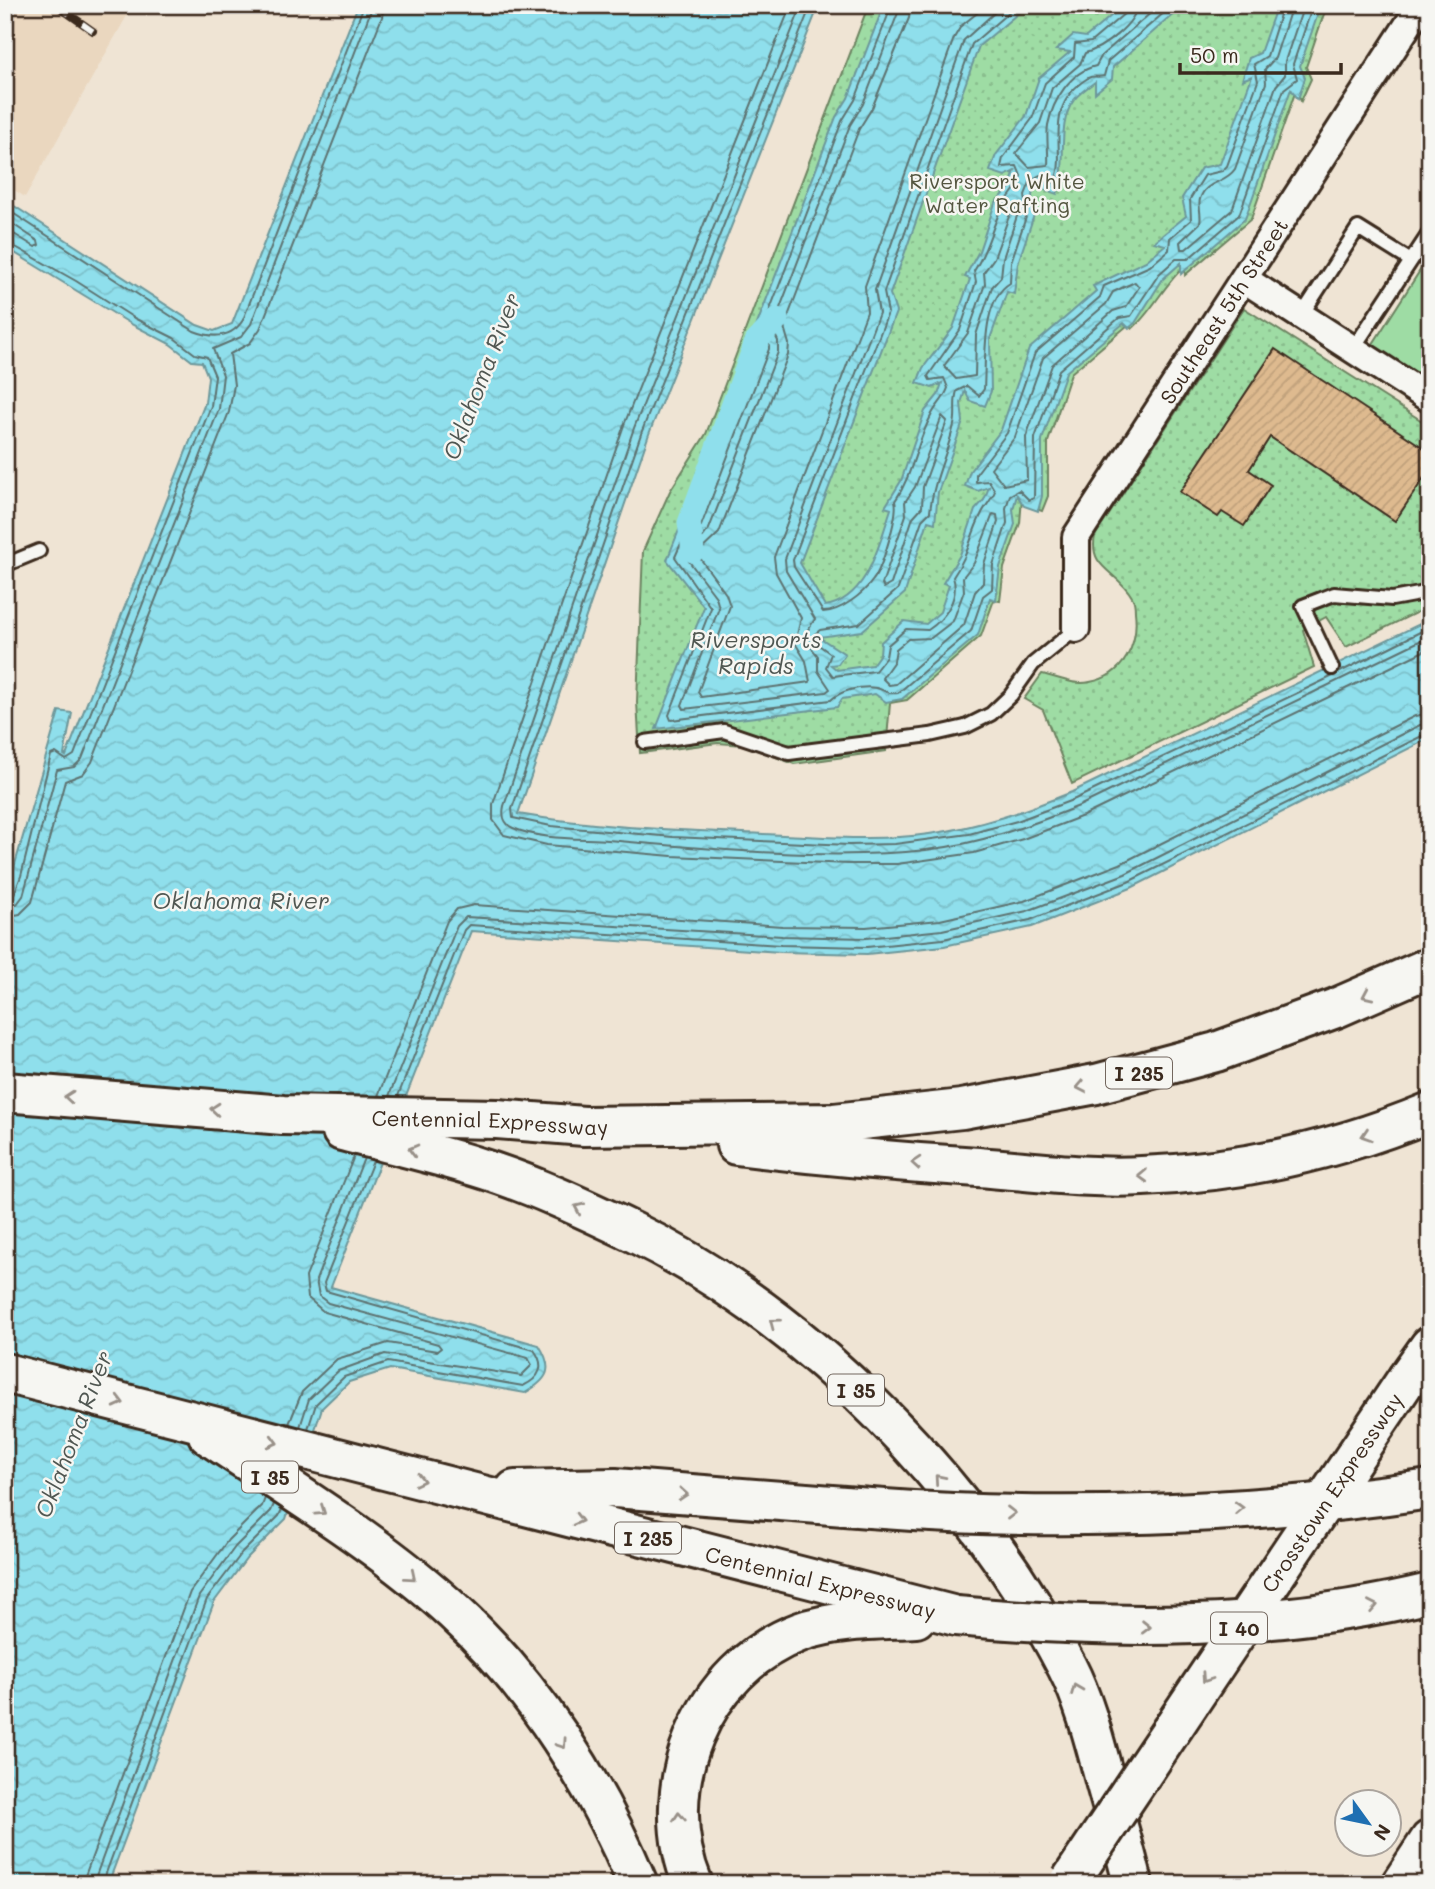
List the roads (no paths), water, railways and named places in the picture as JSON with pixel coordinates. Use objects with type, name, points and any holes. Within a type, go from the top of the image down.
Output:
[{"type":"highway","name":"Centennial Expressway","points":[[282,1115],[497,1119],[584,1126],[834,1123],[962,1109],[1069,1089],[1216,1052],[1336,1008],[1430,967]]},
{"type":"highway","name":"I 35","points":[[5,1092],[282,1115],[479,1167],[635,1233],[718,1282],[842,1376],[912,1447],[971,1516],[1017,1583],[1068,1668],[1084,1709],[1133,1884]]},
{"type":"highway","points":[[584,1126],[846,1159],[1140,1177],[1227,1170],[1284,1158],[1361,1137],[1430,1112]]},
{"type":"highway","name":"Crosstown Expressway","points":[[1068,1882],[1430,1346]]},
{"type":"highway","name":"I 35","points":[[5,1373],[183,1418],[402,1568],[455,1613],[506,1665],[587,1780],[617,1833],[638,1884]]},
{"type":"highway","name":"Centennial Expressway","points":[[183,1418],[375,1470],[956,1616],[1051,1624],[1171,1627],[1323,1615],[1430,1593]]},
{"type":"highway","points":[[464,1491],[615,1489],[926,1512],[1289,1507],[1430,1489]]},
{"type":"highway","points":[[693,1884],[678,1817],[684,1761],[707,1711],[732,1678],[780,1643],[819,1626],[956,1616]]},
{"type":"highway","points":[[1401,1884],[1430,1840]]},
{"type":"street","name":"Southeast 5th Street","points":[[1076,629],[1076,537],[1424,8]]},
{"type":"street","points":[[1244,279],[1430,399]]},
{"type":"lane","points":[[1301,316],[1358,228],[1410,261]]},
{"type":"lane","points":[[1353,349],[1430,232]]},
{"type":"lane","points":[[5,565],[38,551]]},
{"type":"lane","points":[[1332,668],[1303,606],[1335,594],[1392,599],[1430,592]]},
{"type":"lane","points":[[645,742],[667,734],[723,731],[789,752],[930,735],[965,727],[991,714],[1011,695],[1033,664],[1076,629]]},
{"type":"water","name":"Oklahoma River","points":[[358,5],[819,5],[649,434],[518,814],[640,828],[846,838],[888,838],[966,827],[1019,812],[1072,792],[1430,619],[1430,738],[1131,888],[1032,927],[944,946],[867,954],[781,952],[471,931],[331,1287],[539,1345],[547,1361],[547,1373],[525,1393],[390,1369],[349,1382],[322,1408],[286,1519],[247,1558],[214,1602],[108,1884],[5,1884],[5,899],[59,711],[72,713],[64,755],[66,756],[205,403],[208,377],[202,362],[192,361],[170,344],[131,324],[5,247],[5,200],[197,325],[214,331],[232,324]]},
{"type":"water","name":"Riversports Rapids","points":[[889,5],[1028,5],[979,46],[890,294],[896,312],[800,563],[825,606],[852,593],[870,568],[891,509],[885,507],[901,481],[925,411],[938,395],[942,383],[932,388],[917,383],[923,368],[953,328],[970,279],[965,277],[979,251],[995,203],[1009,189],[1015,171],[1005,176],[990,171],[996,155],[1026,116],[1039,78],[1070,52],[1056,50],[1073,35],[1086,37],[1124,5],[1184,5],[1113,67],[1112,79],[1095,93],[1095,82],[1089,86],[1076,97],[1068,110],[1057,194],[1043,189],[1038,180],[1032,195],[1034,215],[1018,263],[1014,294],[1007,292],[990,339],[991,391],[985,406],[970,401],[965,391],[961,403],[963,422],[938,492],[935,523],[928,521],[905,593],[862,631],[819,637],[845,654],[838,664],[831,665],[837,670],[872,665],[880,654],[881,642],[904,621],[926,624],[940,612],[949,585],[943,583],[960,555],[975,510],[984,500],[989,487],[978,491],[965,486],[970,471],[1001,430],[1029,349],[1096,291],[1093,286],[1146,261],[1165,245],[1154,242],[1186,216],[1182,198],[1201,168],[1220,164],[1252,76],[1242,80],[1249,58],[1260,53],[1277,5],[1321,5],[1300,66],[1305,78],[1298,99],[1291,89],[1245,219],[1181,274],[1181,263],[1163,279],[1135,323],[1129,328],[1124,323],[1066,372],[1042,440],[1042,496],[1038,511],[1024,506],[1017,495],[1013,509],[1015,524],[1000,567],[996,600],[990,598],[978,635],[902,699],[886,702],[875,694],[842,699],[837,707],[656,729],[704,607],[667,560],[683,520],[694,525],[763,346],[751,340],[836,117],[848,98],[882,10]]},
{"type":"waterway","points":[[693,551],[689,523],[756,342],[777,319]]},
{"type":"railway","points":[[56,5],[93,31]]},
{"type":"park label","name":"Riversport White Water Rafting","points":[[997,192]]}]
